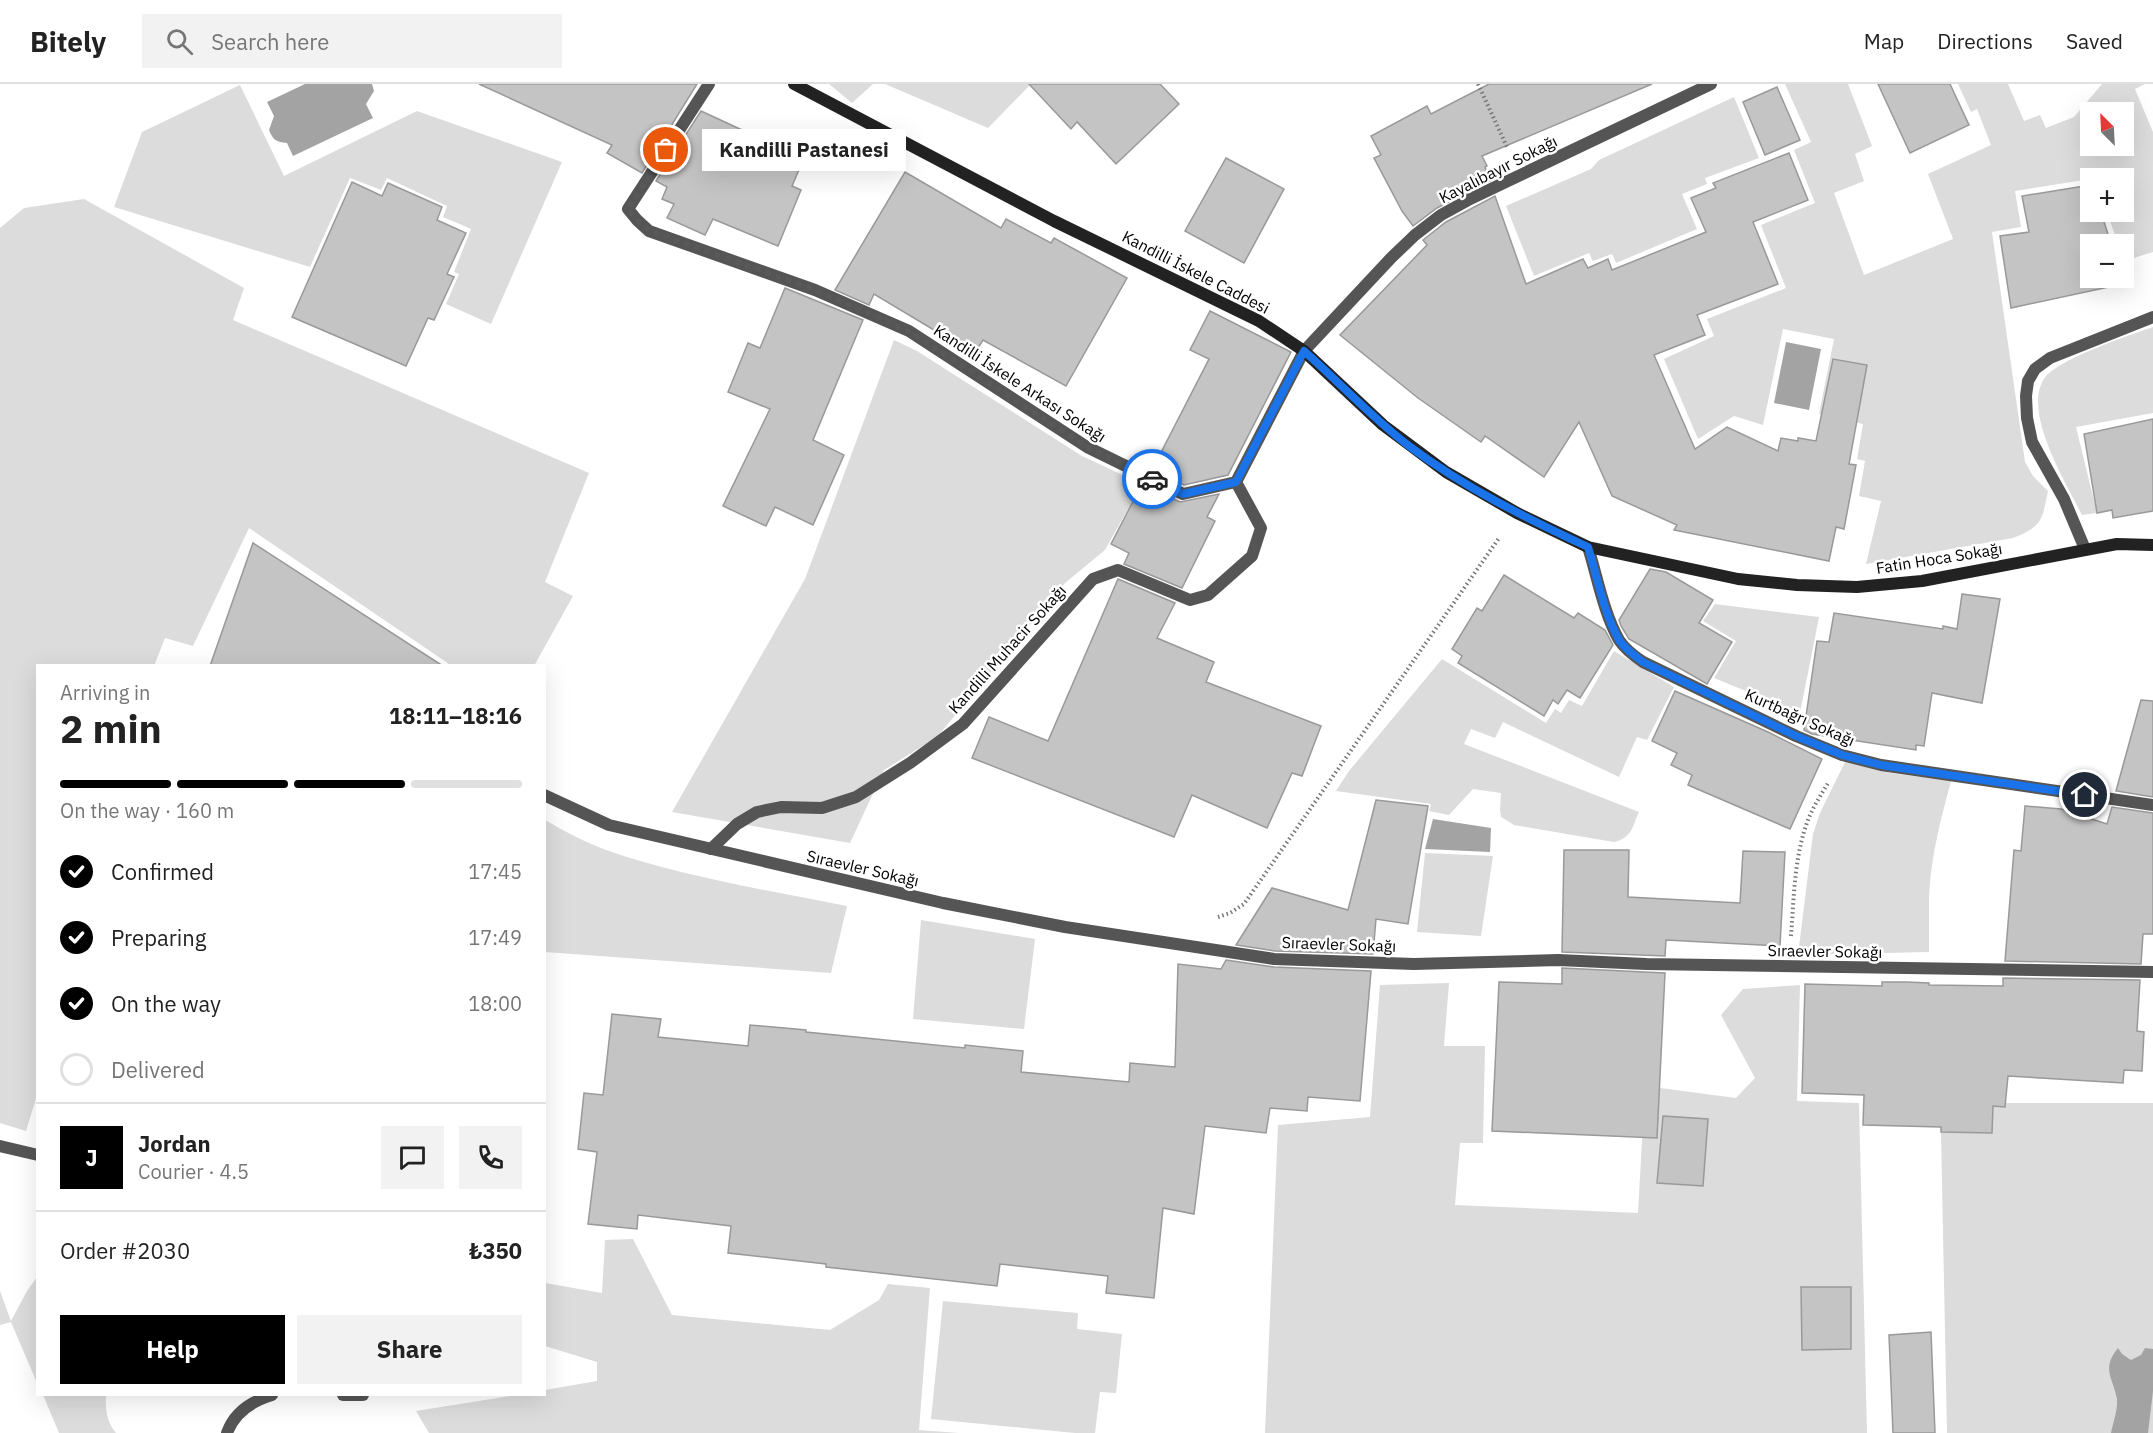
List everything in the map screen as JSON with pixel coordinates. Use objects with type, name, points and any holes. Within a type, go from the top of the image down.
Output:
[{"type":"street","name":"Kandilli İskele Arkası Sokağı","points":[[709,84],[628,209],[650,231],[815,290],[909,331],[1087,447],[1183,494],[1236,482]]},
{"type":"street","name":"Kandilli İskele Caddesi","points":[[794,84],[1054,221],[1259,321],[1304,351],[1383,425],[1454,477],[1517,513],[1588,547]]},
{"type":"street","name":"Kayalıbayır Sokağı","points":[[1304,351],[1392,257],[1441,215],[1519,175],[1711,84]]},
{"type":"street","points":[[2085,549],[2064,499],[2032,442],[2027,418],[2028,381],[2035,369],[2050,358],[2153,317]]},
{"type":"street","points":[[1236,482],[1304,351]]},
{"type":"street","name":"Kandilli Muhacir Sokağı","points":[[711,849],[738,824],[757,812],[781,807],[822,808],[856,797],[910,763],[963,724],[1093,579],[1118,570],[1190,600],[1208,595],[1252,556],[1261,528],[1236,482]]},
{"type":"street","name":"Fatin Hoca Sokağı","points":[[1588,547],[1738,579],[1797,585],[1857,587],[1922,581],[2117,544],[2153,545]]},
{"type":"street","name":"Kurtbağrı Sokağı","points":[[1588,547],[1609,616],[1620,641],[1630,653],[1674,677],[1842,755],[1881,765],[2153,805]]},
{"type":"street","name":"Sıraevler Sokağı","points":[[546,796],[609,825],[943,903],[1065,927],[1274,958],[1414,964],[1558,960],[1646,964],[2153,972]]},
{"type":"street","points":[[0,1146],[36,1155]]},
{"type":"street","points":[[227,1433],[243,1409],[269,1396]]},
{"type":"path","points":[[1478,84],[1519,175]]},
{"type":"path","points":[[1169,944],[1192,923],[1230,913],[1244,904],[1517,513]]},
{"type":"path","points":[[1788,966],[1798,856],[1803,836],[1809,818],[1842,755]]},
{"type":"shaded area","points":[[305,84],[372,84],[374,91],[366,104],[373,118],[293,156],[287,143],[275,140],[270,133],[274,116],[267,102]]},
{"type":"shaded area","points":[[829,84],[873,84],[852,103]]},
{"type":"shaded area","points":[[885,84],[1031,84],[988,128]]},
{"type":"shaded area","points":[[1785,84],[1848,84],[1872,146],[1855,154],[1864,181],[1834,193],[1864,275],[1953,239],[1928,174],[1991,145],[1977,109],[1971,112],[1958,84],[2008,84],[2024,121],[2040,115],[2046,128],[2074,117],[2080,110],[2080,156],[2134,156],[2134,102],[2087,102],[2102,84],[2145,84],[2135,89],[2153,132],[2153,252],[2134,258],[2134,234],[2115,234],[2110,222],[2134,222],[2134,168],[2080,168],[2080,181],[2015,191],[2021,227],[1992,232],[2025,462],[2033,476],[2048,491],[2042,515],[2036,526],[2030,530],[2013,538],[1866,564],[1881,501],[1859,496],[1865,461],[1857,459],[1863,424],[1819,414],[1834,339],[1783,329],[1763,425],[1734,416],[1698,439],[1664,359],[1714,336],[1707,319],[1786,288],[1761,225],[1815,203],[1794,150],[1811,142]]},
{"type":"shaded area","points":[[240,85],[284,176],[417,111],[562,162],[491,324],[446,304],[459,274],[454,272],[471,229],[443,217],[447,206],[387,178],[381,190],[350,178],[310,267],[114,207],[142,132]]},
{"type":"shaded area","points":[[1734,97],[1759,158],[1705,178],[1707,184],[1682,194],[1697,229],[1616,263],[1612,254],[1593,261],[1589,253],[1534,276],[1506,206],[1591,169],[1599,160]]},
{"type":"shaded area","points":[[84,199],[244,288],[233,320],[589,473],[545,582],[573,596],[535,664],[449,664],[249,528],[193,646],[165,638],[155,664],[36,664],[36,1098],[26,1131],[0,1123],[0,228],[24,208]]},
{"type":"shaded area","points":[[2153,327],[2153,413],[2076,427],[2097,513],[2082,515],[2056,465],[2041,424],[2038,405],[2040,388],[2048,374],[2069,360]]},
{"type":"shaded area","points":[[894,340],[917,351],[1082,456],[1142,484],[1105,550],[1065,583],[937,737],[884,770],[850,843],[672,812],[805,579]]},
{"type":"shaded area","points":[[1786,342],[1821,349],[1809,410],[1774,403]]},
{"type":"shaded area","points":[[1715,604],[1819,617],[1800,713],[1714,678],[1736,641],[1703,621]]},
{"type":"shaded area","points":[[1614,651],[1674,687],[1647,740],[1637,737],[1619,777],[1503,722],[1495,738],[1471,729],[1464,744],[1639,812],[1631,831],[1625,838],[1614,842],[1514,825],[1501,817],[1501,793],[1473,789],[1449,815],[1429,811],[1431,804],[1336,791],[1349,771],[1442,659],[1546,723],[1555,709],[1561,713],[1569,700],[1582,706]]},
{"type":"shaded area","points":[[1845,762],[1890,773],[1951,781],[1932,866],[1929,895],[1929,952],[1798,955],[1813,834],[1820,813]]},
{"type":"shaded area","points":[[1433,819],[1491,828],[1490,852],[1425,849]]},
{"type":"shaded area","points":[[546,821],[590,843],[635,860],[726,882],[847,906],[831,973],[546,952]]},
{"type":"shaded area","points":[[1425,853],[1493,856],[1481,936],[1417,932]]},
{"type":"shaded area","points":[[921,920],[1035,939],[1024,1029],[913,1019]]},
{"type":"shaded area","points":[[1449,983],[1444,1046],[1485,1046],[1483,1143],[1460,1143],[1455,1205],[1638,1213],[1645,1086],[1736,1098],[1755,1078],[1721,1015],[1743,989],[1800,985],[1797,1101],[1859,1103],[1867,1433],[1265,1433],[1278,1125],[1370,1117],[1380,985]]},
{"type":"shaded area","points":[[2005,1103],[2153,1103],[2153,1433],[1947,1433],[1941,1132],[1992,1133],[1993,1106]]},
{"type":"shaded area","points":[[633,1239],[672,1315],[830,1330],[879,1300],[888,1284],[930,1288],[919,1430],[959,1433],[429,1433],[416,1411],[510,1396],[546,1396],[546,1390],[597,1381],[597,1362],[546,1346],[546,1283],[602,1293],[605,1240]]},
{"type":"shaded area","points":[[36,1278],[36,1381],[11,1322],[0,1325],[0,1291],[11,1321]]},
{"type":"shaded area","points":[[943,1301],[1078,1313],[1077,1329],[1122,1334],[1116,1393],[1100,1392],[1095,1433],[931,1419]]},
{"type":"shaded area","points":[[2118,1348],[2131,1360],[2141,1355],[2145,1348],[2153,1349],[2153,1391],[2148,1433],[2111,1433],[2117,1399],[2109,1368]]},
{"type":"shaded area","points":[[43,1396],[106,1396],[107,1415],[116,1433],[59,1433]]},
{"type":"building","points":[[479,84],[697,84],[642,173],[607,153],[612,145]]},
{"type":"building","points":[[1029,84],[1160,84],[1179,104],[1116,164],[1077,122],[1071,129]]},
{"type":"building","points":[[1489,84],[1652,84],[1482,156],[1490,181],[1437,208],[1413,226],[1402,211],[1374,158],[1381,155],[1371,136],[1427,106],[1431,114]]},
{"type":"building","points":[[1878,84],[1950,84],[1969,125],[1910,153]]},
{"type":"building","points":[[1777,87],[1800,140],[1765,155],[1743,102]]},
{"type":"building","points":[[701,111],[766,141],[770,132],[808,149],[792,186],[801,190],[778,246],[713,219],[705,235],[667,218],[674,204],[662,199],[667,187],[656,181]]},
{"type":"building","points":[[1789,153],[1808,200],[1753,222],[1778,284],[1697,315],[1705,335],[1654,355],[1695,449],[1727,427],[1778,451],[1781,438],[1816,441],[1833,359],[1867,365],[1849,464],[1856,465],[1844,529],[1836,527],[1829,561],[1674,530],[1677,525],[1612,496],[1579,422],[1544,477],[1485,436],[1481,442],[1418,398],[1340,335],[1427,245],[1423,240],[1446,222],[1495,196],[1526,284],[1583,259],[1588,268],[1608,259],[1612,270],[1706,232],[1691,198],[1716,188],[1713,183]]},
{"type":"building","points":[[1226,158],[1284,189],[1244,263],[1185,231]]},
{"type":"building","points":[[905,172],[1001,228],[1006,219],[1051,243],[1054,238],[1127,278],[1066,386],[983,340],[973,356],[874,294],[869,305],[835,290]]},
{"type":"building","points":[[352,182],[382,196],[388,183],[442,207],[437,220],[466,233],[447,274],[454,277],[434,320],[428,318],[406,366],[292,317]]},
{"type":"building","points":[[2080,187],[2080,222],[2104,222],[2108,234],[2080,234],[2080,288],[2104,288],[2011,308],[2000,236],[2029,232],[2022,196]]},
{"type":"building","points":[[785,288],[863,320],[813,440],[844,455],[813,525],[775,507],[766,526],[723,506],[770,409],[728,392],[748,343],[760,348]]},
{"type":"building","points":[[1210,311],[1291,352],[1228,475],[1184,485],[1152,470],[1209,359],[1190,350]]},
{"type":"building","points":[[2153,419],[2153,511],[2113,518],[2112,510],[2097,513],[2084,434]]},
{"type":"building","points":[[1142,484],[1180,502],[1219,494],[1207,517],[1215,521],[1182,588],[1124,564],[1129,553],[1111,544]]},
{"type":"building","points":[[253,543],[440,664],[211,664]]},
{"type":"building","points":[[1650,569],[1666,572],[1713,600],[1699,623],[1732,642],[1707,684],[1629,639],[1621,626],[1619,620]]},
{"type":"building","points":[[1504,575],[1574,618],[1578,613],[1605,630],[1613,645],[1580,698],[1567,690],[1558,704],[1553,700],[1544,716],[1458,663],[1462,656],[1452,649],[1477,608],[1482,611]]},
{"type":"building","points":[[1118,579],[1175,603],[1157,638],[1214,662],[1206,682],[1321,726],[1302,776],[1292,773],[1267,828],[1192,795],[1174,837],[972,758],[989,717],[1048,741]]},
{"type":"building","points":[[1962,594],[2000,599],[1982,703],[1932,693],[1924,746],[1916,745],[1916,750],[1812,734],[1804,730],[1817,641],[1829,642],[1834,613],[1943,629],[1943,626],[1957,629]]},
{"type":"building","points":[[1675,691],[1768,732],[1822,759],[1790,829],[1688,785],[1692,775],[1671,765],[1677,753],[1652,741]]},
{"type":"building","points":[[2141,700],[2153,701],[2153,797],[2116,791]]},
{"type":"building","points":[[1376,800],[1428,806],[1408,924],[1376,919],[1373,954],[1275,951],[1236,945],[1272,888],[1348,910]]},
{"type":"building","points":[[2025,806],[2061,809],[2107,824],[2112,807],[2153,813],[2153,934],[2143,934],[2141,964],[2005,961],[2014,850],[2021,851]]},
{"type":"building","points":[[1564,850],[1629,850],[1628,897],[1740,903],[1743,851],[1785,852],[1780,946],[1666,940],[1665,956],[1562,952]]},
{"type":"building","points":[[1226,960],[1274,967],[1371,971],[1360,1101],[1308,1097],[1307,1111],[1270,1108],[1266,1133],[1205,1126],[1194,1214],[1163,1208],[1154,1298],[1106,1293],[1108,1276],[1000,1264],[997,1286],[826,1267],[826,1264],[728,1253],[731,1226],[638,1215],[637,1229],[588,1224],[597,1152],[578,1149],[584,1093],[603,1095],[612,1014],[661,1019],[658,1037],[748,1046],[750,1025],[965,1048],[965,1045],[1023,1051],[1021,1072],[1129,1082],[1130,1063],[1175,1067],[1178,964],[1221,969]]},
{"type":"building","points":[[1562,968],[1665,973],[1657,1138],[1492,1131],[1499,982],[1562,984]]},
{"type":"building","points":[[2003,978],[2140,980],[2137,1031],[2144,1032],[2142,1071],[2124,1070],[2123,1083],[2008,1076],[2005,1107],[1993,1106],[1992,1133],[1941,1132],[1941,1127],[1863,1125],[1864,1095],[1802,1093],[1805,984],[1882,986],[1882,982],[1906,982],[1929,983],[1929,985],[2003,986]]},
{"type":"building","points":[[1663,1116],[1708,1119],[1703,1186],[1657,1183]]},
{"type":"building","points":[[1801,1287],[1851,1287],[1851,1349],[1802,1350]]},
{"type":"building","points":[[1931,1332],[1935,1433],[1893,1433],[1889,1335]]},
{"type":"way so far","points":[[666,150],[628,209],[650,231],[815,290],[909,331],[1087,447],[1152,479]]},
{"type":"place","name":"Kandilli Pastanesi","points":[[666,150]]},
{"type":"route","points":[[1152,479],[1183,494],[1236,482],[1304,351],[1383,425],[1446,472],[1517,513],[1588,547],[1609,616],[1620,641],[1630,653],[1643,662],[1796,736],[1842,755],[1881,765],[2085,795]]}]
